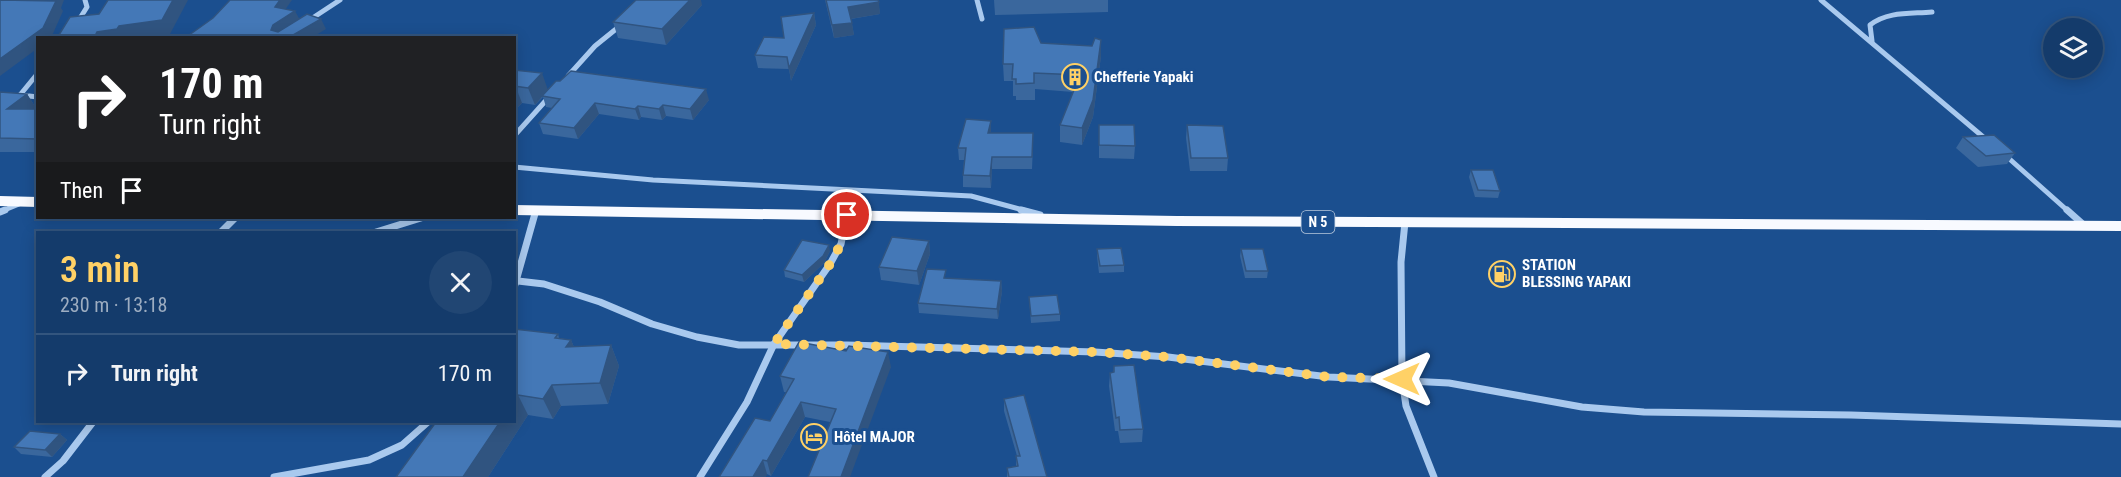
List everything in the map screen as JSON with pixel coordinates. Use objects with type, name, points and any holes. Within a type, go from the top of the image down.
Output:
[{"type":"highway","points":[[0,201],[31,202]]},
{"type":"highway","name":"N 5","points":[[516,210],[1405,222],[2121,226]]},
{"type":"street","points":[[71,30],[87,7],[86,0]]},
{"type":"street","points":[[304,23],[340,0]]},
{"type":"street","points":[[977,0],[982,19]]},
{"type":"street","points":[[1821,0],[1872,40],[2085,226]]},
{"type":"street","points":[[1872,40],[1870,25],[1882,17],[1932,12]]},
{"type":"street","points":[[566,79],[596,46],[627,20]]},
{"type":"street","points":[[20,95],[36,75]]},
{"type":"street","points":[[10,94],[36,97]]},
{"type":"street","points":[[516,134],[551,95]]},
{"type":"street","points":[[516,167],[653,180],[971,196],[1049,218]]},
{"type":"street","points":[[0,212],[31,202]]},
{"type":"street","points":[[536,210],[516,284],[544,284],[600,302],[652,324],[697,337],[739,345],[1095,352],[1168,357],[1329,377],[1449,383],[1582,407],[1644,412],[1851,415],[2121,424]]},
{"type":"street","points":[[700,477],[747,402],[774,344],[830,264],[841,244],[847,215]]},
{"type":"street","points":[[222,231],[234,219]]},
{"type":"street","points":[[379,231],[418,219]]},
{"type":"street","points":[[1405,222],[1401,262],[1402,379],[1406,406],[1434,477]]},
{"type":"street","points":[[45,477],[63,461],[92,423]]},
{"type":"street","points":[[274,477],[369,460],[402,445],[427,423]]},
{"type":"building","points":[[0,0],[56,1],[43,28],[0,59]]},
{"type":"building","points":[[108,0],[173,0],[162,20],[119,26],[117,29],[97,32],[95,36],[58,36],[70,17],[99,14]]},
{"type":"building","points":[[230,0],[280,0],[275,7],[295,11],[273,25],[271,30],[278,32],[307,14],[321,19],[291,36],[188,36],[213,18]]},
{"type":"building","points":[[636,0],[690,0],[662,29],[613,22]]},
{"type":"building","points":[[826,0],[878,0],[879,2],[848,7],[852,23],[832,25]]},
{"type":"building","points":[[814,13],[789,68],[787,57],[755,55],[764,37],[784,38],[781,17]]},
{"type":"building","points":[[1034,27],[1041,43],[1092,46],[1095,38],[1101,40],[1093,100],[1082,128],[1060,125],[1080,75],[1034,73],[1034,83],[1016,84],[1016,79],[1012,79],[1013,64],[1003,64],[1004,29]]},
{"type":"building","points":[[516,70],[542,73],[528,88],[516,86]]},
{"type":"building","points":[[571,71],[706,89],[690,109],[663,105],[659,109],[638,106],[635,109],[595,103],[574,128],[539,123],[560,99],[542,96],[556,81],[560,81]]},
{"type":"building","points":[[0,92],[27,94],[7,109],[36,109],[36,139],[0,138]]},
{"type":"building","points":[[966,119],[991,121],[988,133],[1033,133],[1032,157],[992,157],[990,176],[963,175],[966,148],[958,148]]},
{"type":"building","points":[[1099,125],[1134,125],[1135,146],[1099,145]]},
{"type":"building","points":[[1187,125],[1223,126],[1228,158],[1191,158]]},
{"type":"building","points":[[1994,135],[2015,153],[1986,156],[1963,137]]},
{"type":"building","points":[[1471,170],[1493,170],[1500,191],[1478,190]]},
{"type":"building","points":[[892,237],[929,241],[917,271],[879,267]]},
{"type":"building","points":[[802,240],[829,245],[823,256],[802,275],[784,270]]},
{"type":"building","points":[[1121,248],[1124,265],[1100,266],[1097,249]]},
{"type":"building","points":[[1241,249],[1263,249],[1268,271],[1246,271]]},
{"type":"building","points":[[927,269],[946,270],[944,278],[1001,281],[997,309],[918,303]]},
{"type":"building","points":[[1057,295],[1060,314],[1031,316],[1029,297]]},
{"type":"building","points":[[516,329],[558,334],[555,338],[571,340],[566,347],[611,345],[600,383],[552,385],[543,399],[518,395],[516,397]]},
{"type":"building","points":[[799,342],[846,351],[849,346],[888,352],[841,477],[808,477],[836,409],[801,402],[767,461],[763,460],[753,477],[719,477],[755,418],[770,421],[794,379],[780,376]]},
{"type":"building","points":[[1134,365],[1143,429],[1120,430],[1119,417],[1116,418],[1110,373],[1114,372],[1114,366]]},
{"type":"building","points":[[1024,395],[1047,477],[1009,477],[1007,468],[1018,466],[1016,456],[1020,456],[1004,399]]},
{"type":"building","points":[[435,423],[499,423],[463,477],[396,477]]},
{"type":"building","points":[[30,431],[60,434],[45,450],[14,447]]},
{"type":"place","name":"Chefferie Yapaki","points":[[1075,77]]},
{"type":"place","name":"STATION BLESSING YAPAKI","points":[[1502,274]]},
{"type":"place","name":"Hôtel MAJOR","points":[[814,437]]},
{"type":"route","points":[[847,215],[841,244],[830,264],[774,344],[1095,352],[1168,357],[1329,377],[1402,379]]}]
